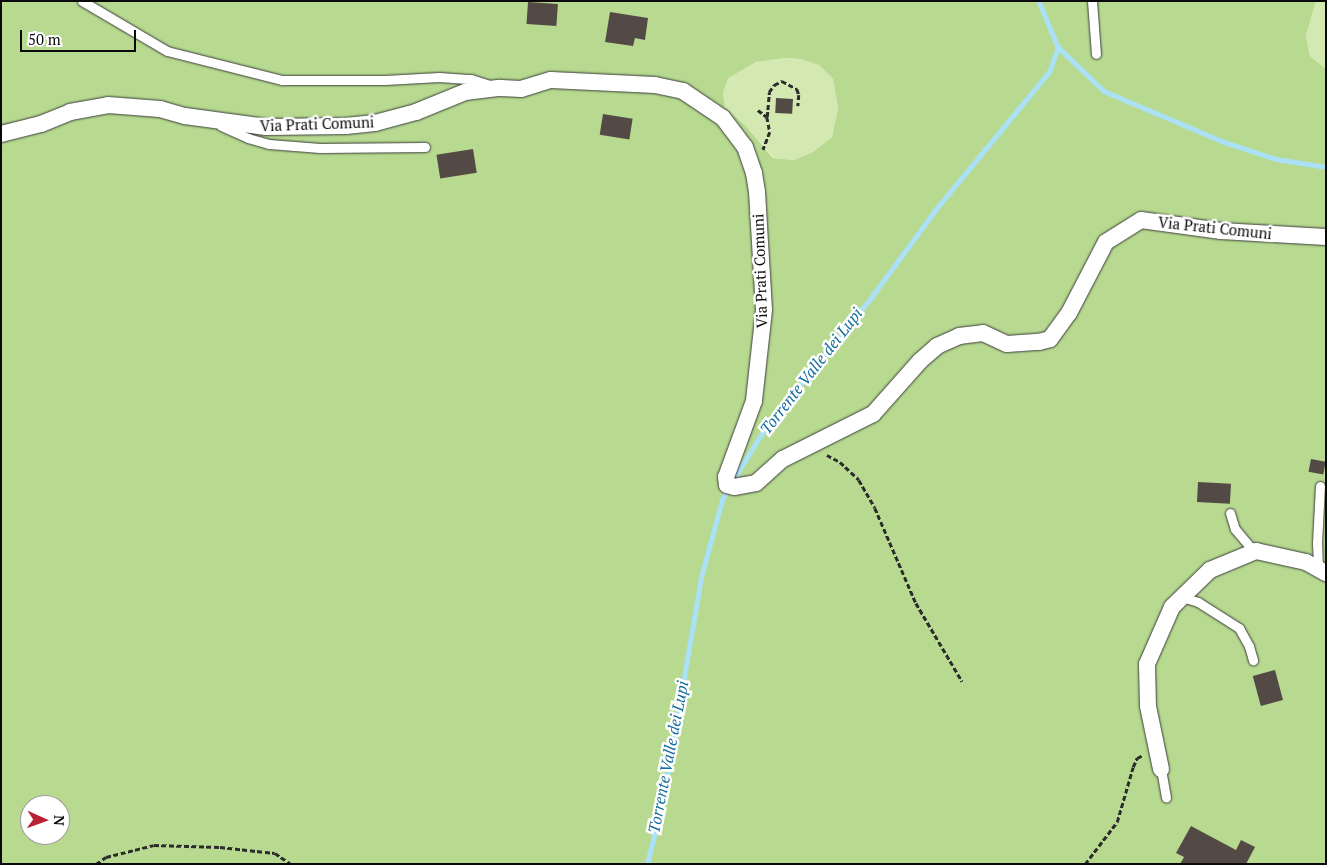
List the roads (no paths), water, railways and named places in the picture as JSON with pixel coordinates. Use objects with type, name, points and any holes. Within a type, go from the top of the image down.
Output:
[{"type":"street","name":"Via Prati Comuni","points":[[1,134],[41,124],[70,112],[108,105],[160,109],[208,120],[266,127],[375,123],[416,112],[465,92],[500,88],[521,89],[551,80],[655,85],[683,91],[723,118],[745,147],[758,192],[764,310],[760,349],[754,401],[726,477],[727,485],[742,486],[756,483],[783,459],[873,414],[937,346],[958,336],[983,333],[1007,344],[1039,342],[1050,339],[1069,313],[1106,242],[1142,220],[1221,231],[1326,237]]},
{"type":"street","points":[[1161,769],[1148,706],[1147,664],[1172,607],[1210,570],[1254,552],[1306,562],[1322,571]]},
{"type":"lane","points":[[82,1],[167,51],[282,80],[385,80],[438,77],[471,79],[500,88]]},
{"type":"lane","points":[[1092,1],[1096,54]]},
{"type":"lane","points":[[208,120],[248,138],[269,144],[320,148],[425,147]]},
{"type":"lane","points":[[1320,486],[1317,527],[1322,571]]},
{"type":"lane","points":[[1230,513],[1235,529],[1254,552]]},
{"type":"lane","points":[[1182,597],[1198,602],[1239,628],[1249,646],[1253,660]]},
{"type":"lane","points":[[1161,769],[1166,798]]},
{"type":"waterway","points":[[1039,1],[1058,47],[1104,91],[1224,142],[1276,159],[1326,167]]},
{"type":"waterway","name":"Torrente Valle dei Lupi","points":[[733,480],[767,425],[870,299],[936,209],[1049,72],[1058,47]]},
{"type":"waterway","name":"Torrente Valle dei Lupi","points":[[647,864],[663,800],[701,577],[722,500],[728,489]]}]
